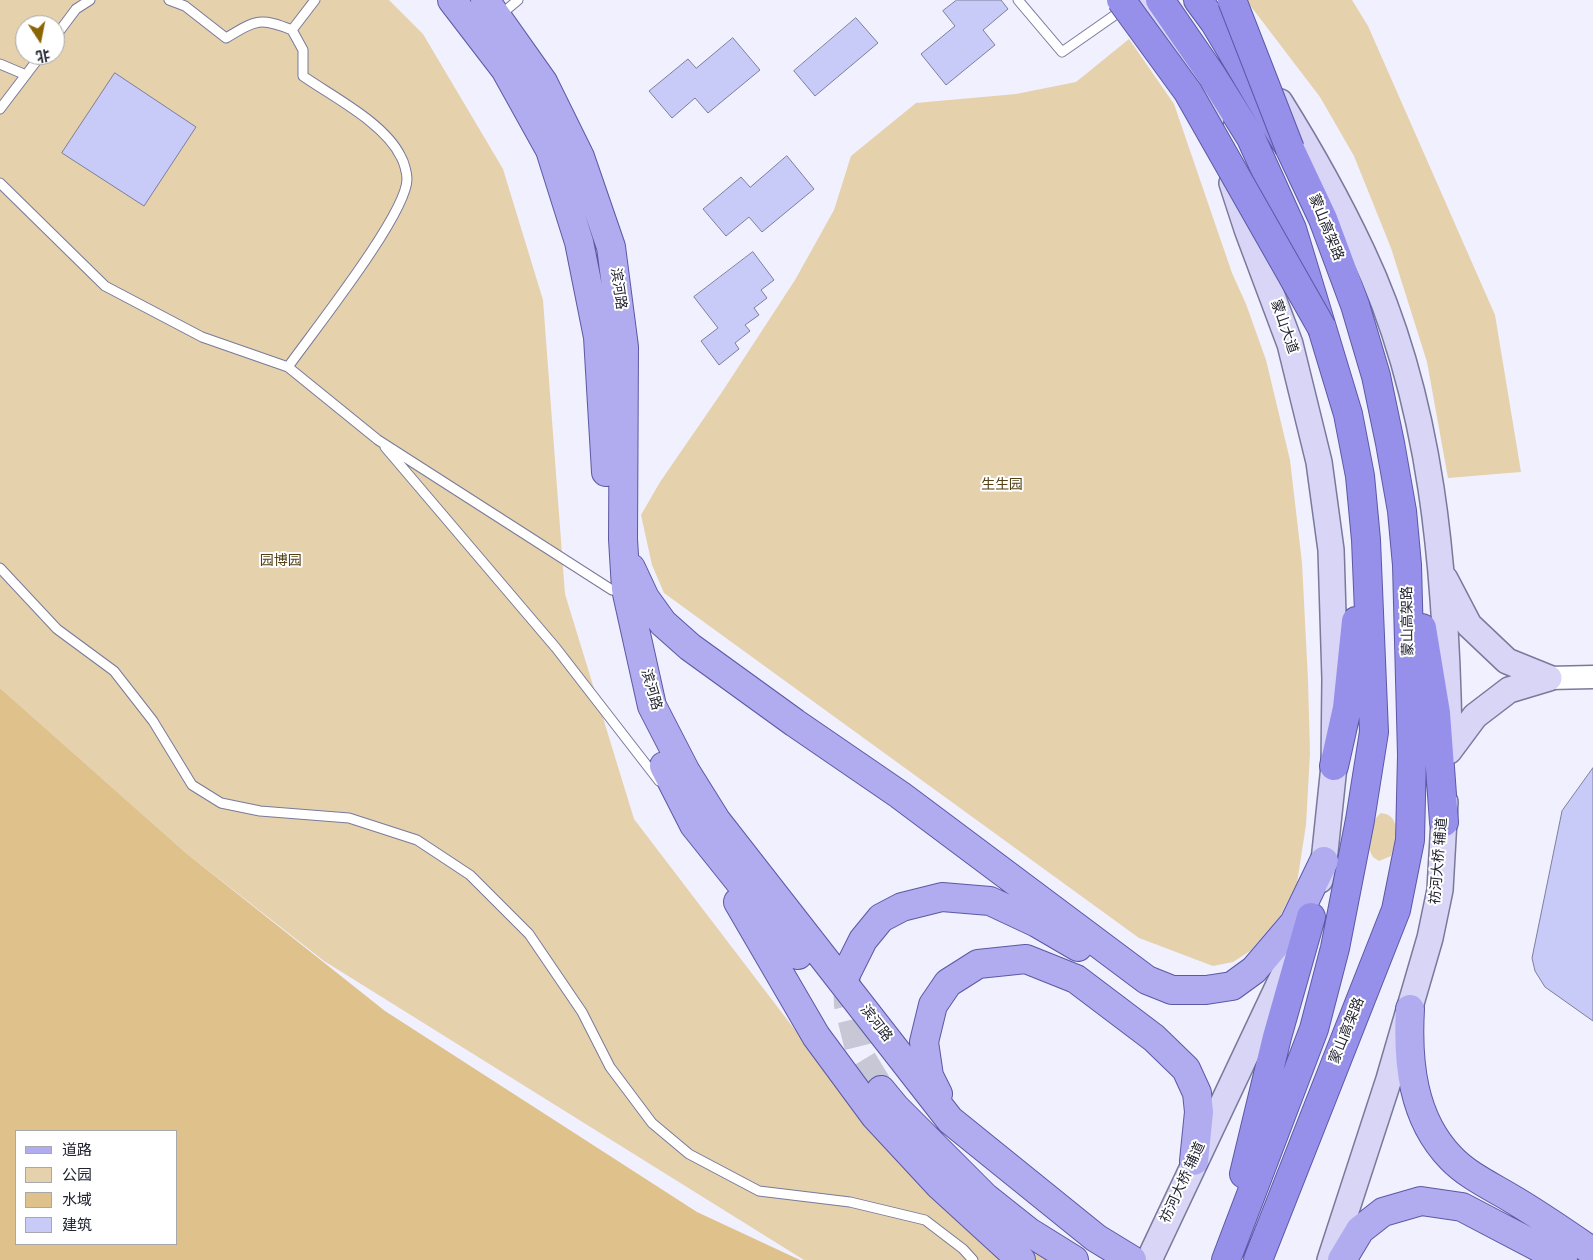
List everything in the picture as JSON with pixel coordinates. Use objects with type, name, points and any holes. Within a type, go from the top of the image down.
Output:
[{"type":"highway","points":[[1121,0],[1188,92],[1322,328]]},
{"type":"highway","points":[[1160,0],[1211,74],[1250,138],[1292,229],[1348,414],[1360,476],[1366,548],[1374,732],[1346,894],[1335,948],[1314,1029],[1225,1260]]},
{"type":"highway","name":"蒙山高架路","points":[[1198,0],[1215,23],[1290,150],[1326,228],[1355,305],[1376,376],[1394,463],[1407,566],[1412,755],[1410,840],[1396,910],[1258,1260]]},
{"type":"highway","points":[[1232,0],[1290,150]]},
{"type":"highway","points":[[1334,766],[1347,708],[1356,619],[1366,548]]},
{"type":"highway","points":[[1407,566],[1428,654],[1436,713],[1444,822]]},
{"type":"highway","points":[[1225,1260],[1276,1038],[1311,917]]},
{"type":"main road","name":"滨河路","points":[[452,0],[505,69],[550,150],[579,242],[598,336],[612,590],[625,659],[639,713],[694,826],[885,1066],[959,1152],[1050,1223],[1104,1260]]},
{"type":"main road","name":"蒙山大道","points":[[1144,0],[1200,84],[1247,229],[1290,344],[1318,462],[1331,550],[1336,679]]},
{"type":"main road","name":"祊河大桥 辅道","points":[[1217,0],[1308,148],[1363,252],[1394,334],[1416,408],[1434,506],[1440,570],[1448,682],[1449,751],[1440,890],[1410,1009],[1330,1260]]},
{"type":"main road","name":"滨河路","points":[[491,8],[543,82],[580,157],[611,247],[624,346],[623,539],[626,589],[652,706],[686,772],[716,820],[950,1120],[1096,1238],[1132,1260]]},
{"type":"main road","points":[[623,539],[633,574],[645,598],[663,622],[690,647],[795,723],[900,795],[1147,980]]},
{"type":"main road","points":[[1440,570],[1469,625],[1506,661],[1550,678]]},
{"type":"main road","points":[[1449,751],[1475,716],[1509,690],[1550,678]]},
{"type":"main road","name":"祊河大桥 辅道","points":[[1152,1253],[1311,917],[1324,861],[1334,766],[1336,679]]},
{"type":"main road","points":[[694,826],[816,1036],[875,1116],[940,1186],[1010,1247],[1021,1260]]},
{"type":"main road","points":[[846,974],[863,940],[881,918],[902,906],[942,897],[990,901],[1037,924],[1087,952],[1172,990],[1206,990],[1232,986],[1254,970],[1294,923],[1324,861]]},
{"type":"main road","points":[[950,1120],[929,1076],[925,1050],[924,1042],[934,1006],[948,983],[978,964],[1026,959],[1076,979],[1154,1038],[1186,1069],[1196,1093],[1199,1112],[1194,1161]]},
{"type":"main road","points":[[1410,1009],[1408,1048],[1414,1089],[1428,1126],[1450,1157],[1468,1172],[1547,1220],[1593,1252]]},
{"type":"main road","points":[[881,1090],[895,1107],[985,1197],[1029,1232],[1074,1260]]},
{"type":"main road","points":[[1342,1260],[1360,1230],[1383,1212],[1421,1201],[1462,1206],[1563,1260]]},
{"type":"street","points":[[1550,678],[1593,676]]},
{"type":"lane","points":[[65,23],[76,9],[90,0]]},
{"type":"lane","points":[[169,0],[185,6],[226,38],[247,26],[268,20],[292,30],[303,50],[303,76],[380,128],[402,157],[407,179],[399,204],[380,238],[288,367]]},
{"type":"lane","points":[[292,30],[315,0]]},
{"type":"lane","points":[[491,8],[518,0]]},
{"type":"lane","points":[[1018,0],[1062,52],[1135,0]]},
{"type":"lane","points":[[0,64],[26,75]]},
{"type":"lane","points":[[0,109],[34,65]]},
{"type":"lane","points":[[0,183],[105,286],[202,337],[288,367],[378,440],[612,590]]},
{"type":"lane","points":[[378,440],[556,648],[694,826]]},
{"type":"lane","points":[[0,568],[57,629],[114,671],[153,721],[192,785],[221,803],[260,811],[349,818],[417,840],[470,875],[529,934],[582,1012],[610,1067],[652,1123],[689,1154],[759,1190],[850,1202],[925,1220],[973,1260]]},
{"type":"green space","name":"园博园","points":[[0,0],[389,0],[423,34],[503,169],[543,300],[565,594],[634,819],[805,1043],[919,1177],[1048,1260],[804,1260],[324,961],[186,853],[0,688]]},
{"type":"green space","points":[[1246,0],[1352,0],[1368,26],[1495,315],[1521,472],[1448,478],[1427,362],[1391,248],[1354,156],[1320,97]]},
{"type":"green space","name":"生生园","points":[[1129,39],[1174,104],[1232,273],[1246,304],[1266,360],[1290,460],[1302,563],[1310,753],[1306,825],[1297,883],[1280,916],[1250,951],[1233,962],[1213,966],[1139,938],[664,593],[652,565],[641,515],[660,482],[722,392],[795,280],[834,210],[851,156],[916,103],[1016,94],[1076,82]]},
{"type":"green space","points":[[1381,813],[1388,815],[1392,819],[1396,830],[1391,856],[1379,861],[1373,857],[1369,840],[1371,827]]},
{"type":"water","points":[[0,688],[186,853],[385,1011],[697,1212],[800,1260],[0,1260]]},
{"type":"building","points":[[957,0],[1001,0],[1008,9],[983,30],[995,45],[946,85],[921,54],[955,26],[943,11]]},
{"type":"building","points":[[856,18],[878,43],[815,96],[794,71]]},
{"type":"building","points":[[733,38],[760,70],[708,113],[695,98],[672,118],[649,91],[688,59],[696,68]]},
{"type":"building","points":[[115,73],[196,127],[144,206],[62,153]]},
{"type":"building","points":[[787,156],[814,189],[762,232],[749,217],[726,236],[703,209],[741,177],[750,187]]},
{"type":"building","points":[[753,252],[774,280],[761,290],[767,298],[754,308],[759,315],[745,325],[750,331],[735,343],[739,349],[719,365],[701,341],[718,328],[694,297]]},
{"type":"building","points":[[1593,768],[1593,1021],[1545,987],[1535,971],[1532,958],[1562,811]]},
{"type":"tunnel","points":[[847,978],[848,1005],[861,1057],[881,1090]]}]
